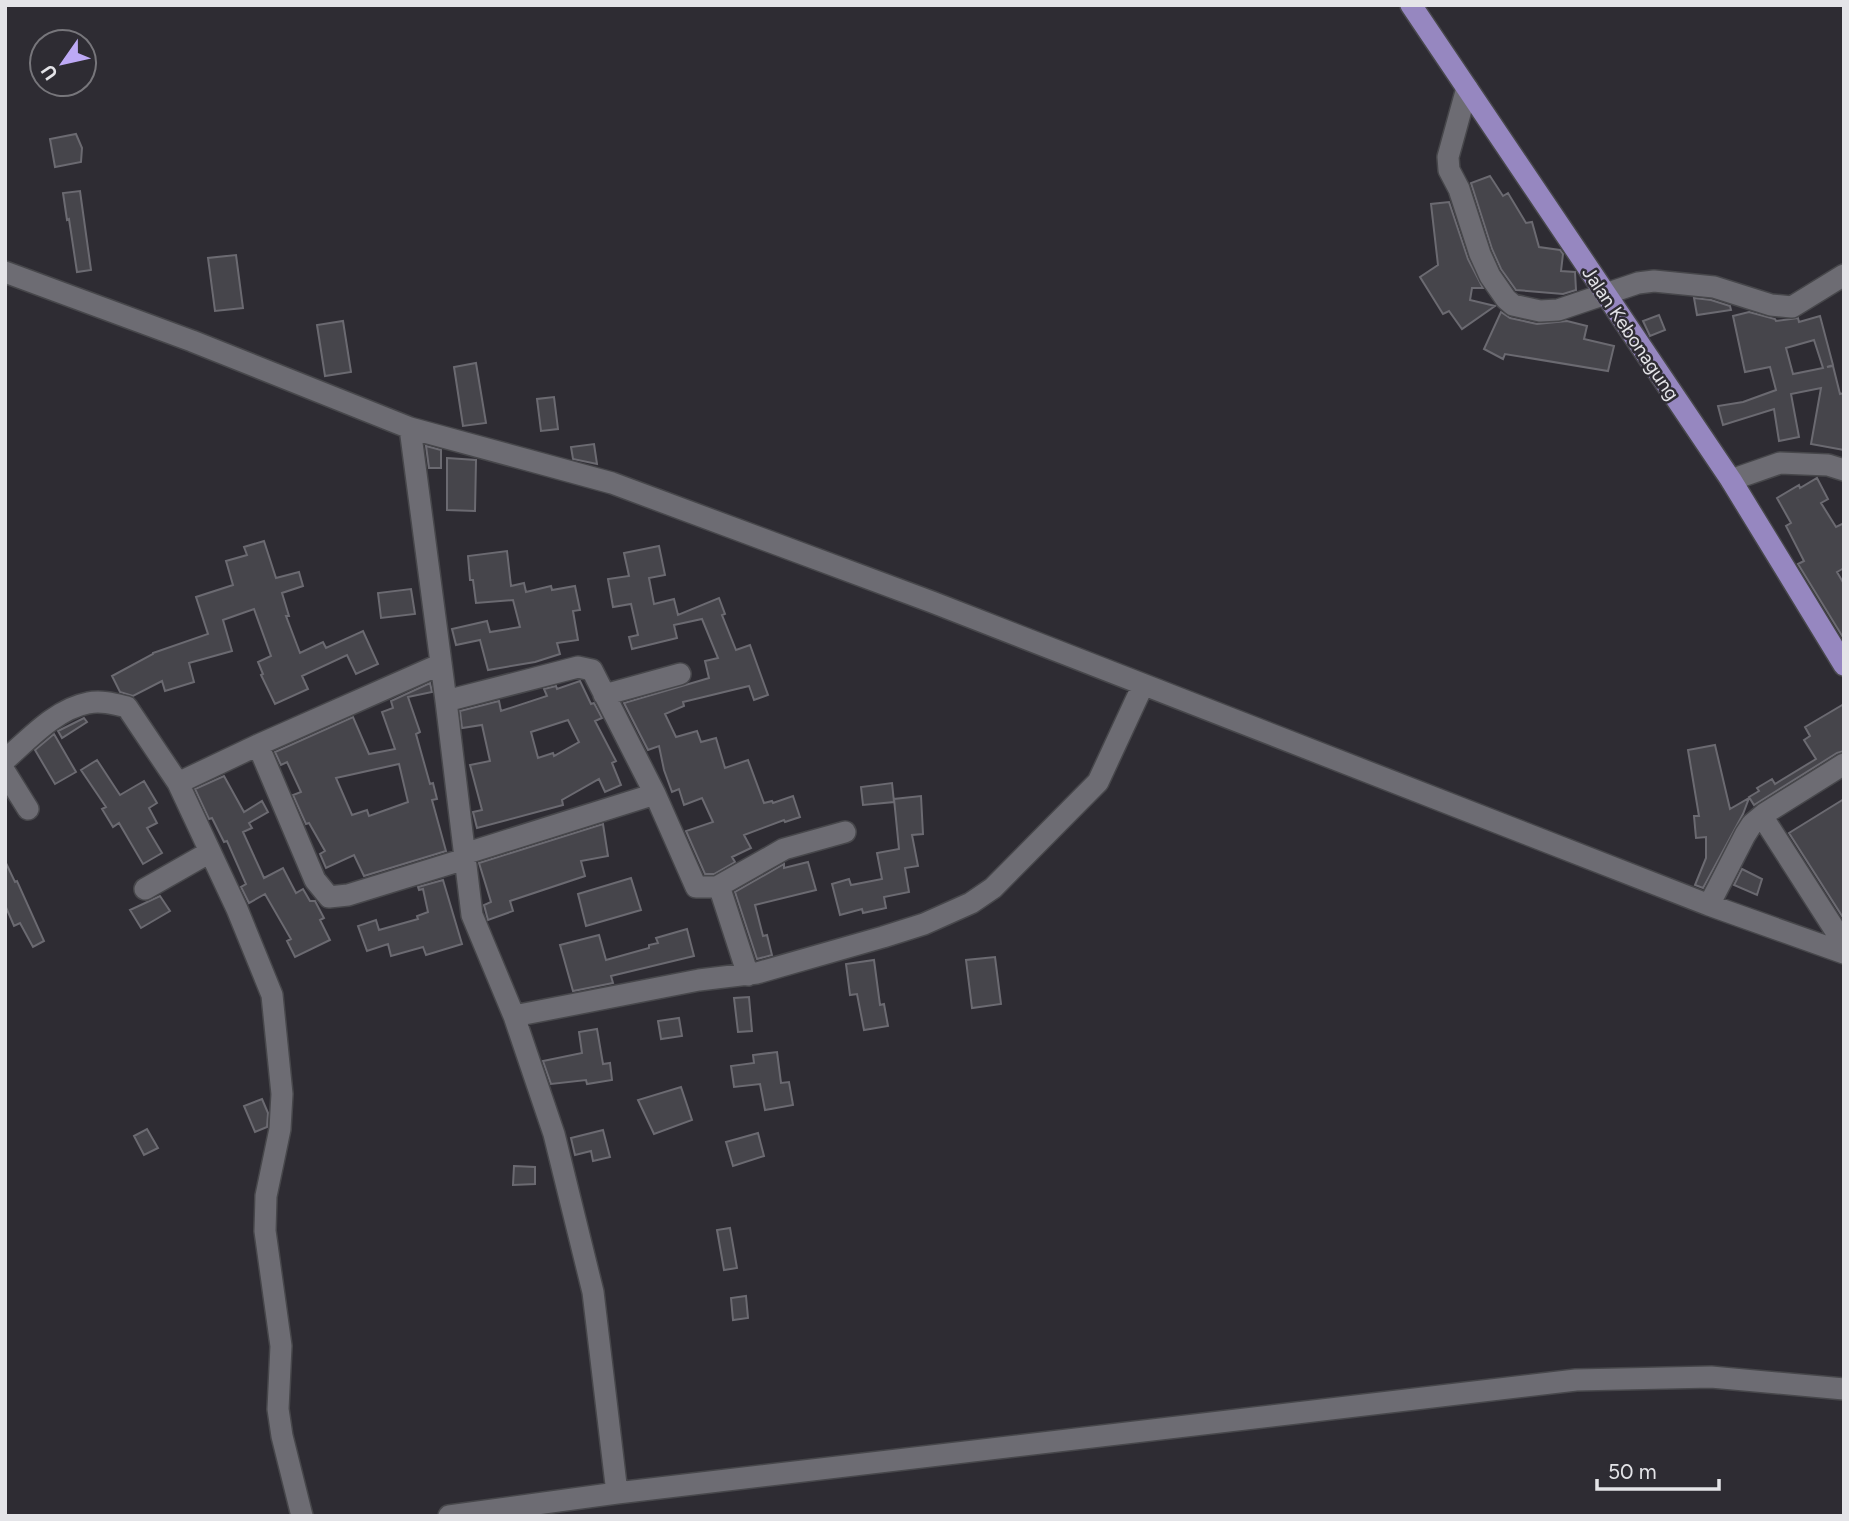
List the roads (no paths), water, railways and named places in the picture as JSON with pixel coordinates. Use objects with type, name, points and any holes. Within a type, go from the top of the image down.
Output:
[{"type":"main road","name":"Jalan Kebonagung","points":[[1411,5],[1731,480],[1844,665]]},
{"type":"street","points":[[1467,88],[1447,164],[1459,189],[1490,276],[1506,299],[1523,309],[1549,311],[1568,308],[1638,283],[1654,281],[1714,287],[1771,305],[1792,307],[1844,275]]},
{"type":"street","points":[[5,272],[192,341],[410,428],[612,483],[932,602],[1709,905],[1844,953]]},
{"type":"street","points":[[410,428],[472,915],[514,1016],[554,1134],[593,1292],[617,1493]]},
{"type":"street","points":[[1731,480],[1780,463],[1828,465],[1844,470]]},
{"type":"street","points":[[178,783],[441,664]]},
{"type":"street","points":[[446,701],[578,667],[592,670],[655,794],[696,887],[717,887],[784,849],[845,832]]},
{"type":"street","points":[[604,695],[680,674]]},
{"type":"street","points":[[514,1016],[687,982],[748,975],[924,924],[971,903],[993,888],[1098,782],[1143,685]]},
{"type":"street","points":[[5,760],[60,715],[88,703],[109,702],[127,707],[178,783],[237,909],[271,995],[282,1094],[280,1129],[266,1196],[265,1219],[281,1346],[278,1409],[302,1516]]},
{"type":"street","points":[[258,745],[315,880],[329,897],[348,895],[655,794]]},
{"type":"street","points":[[1709,905],[1752,824],[1844,764]]},
{"type":"street","points":[[5,772],[29,809]]},
{"type":"street","points":[[1762,816],[1844,944]]},
{"type":"street","points":[[145,889],[210,852]]},
{"type":"street","points":[[717,887],[720,889],[748,975]]},
{"type":"street","points":[[449,1516],[617,1493],[1576,1380],[1711,1377],[1844,1389]]}]
